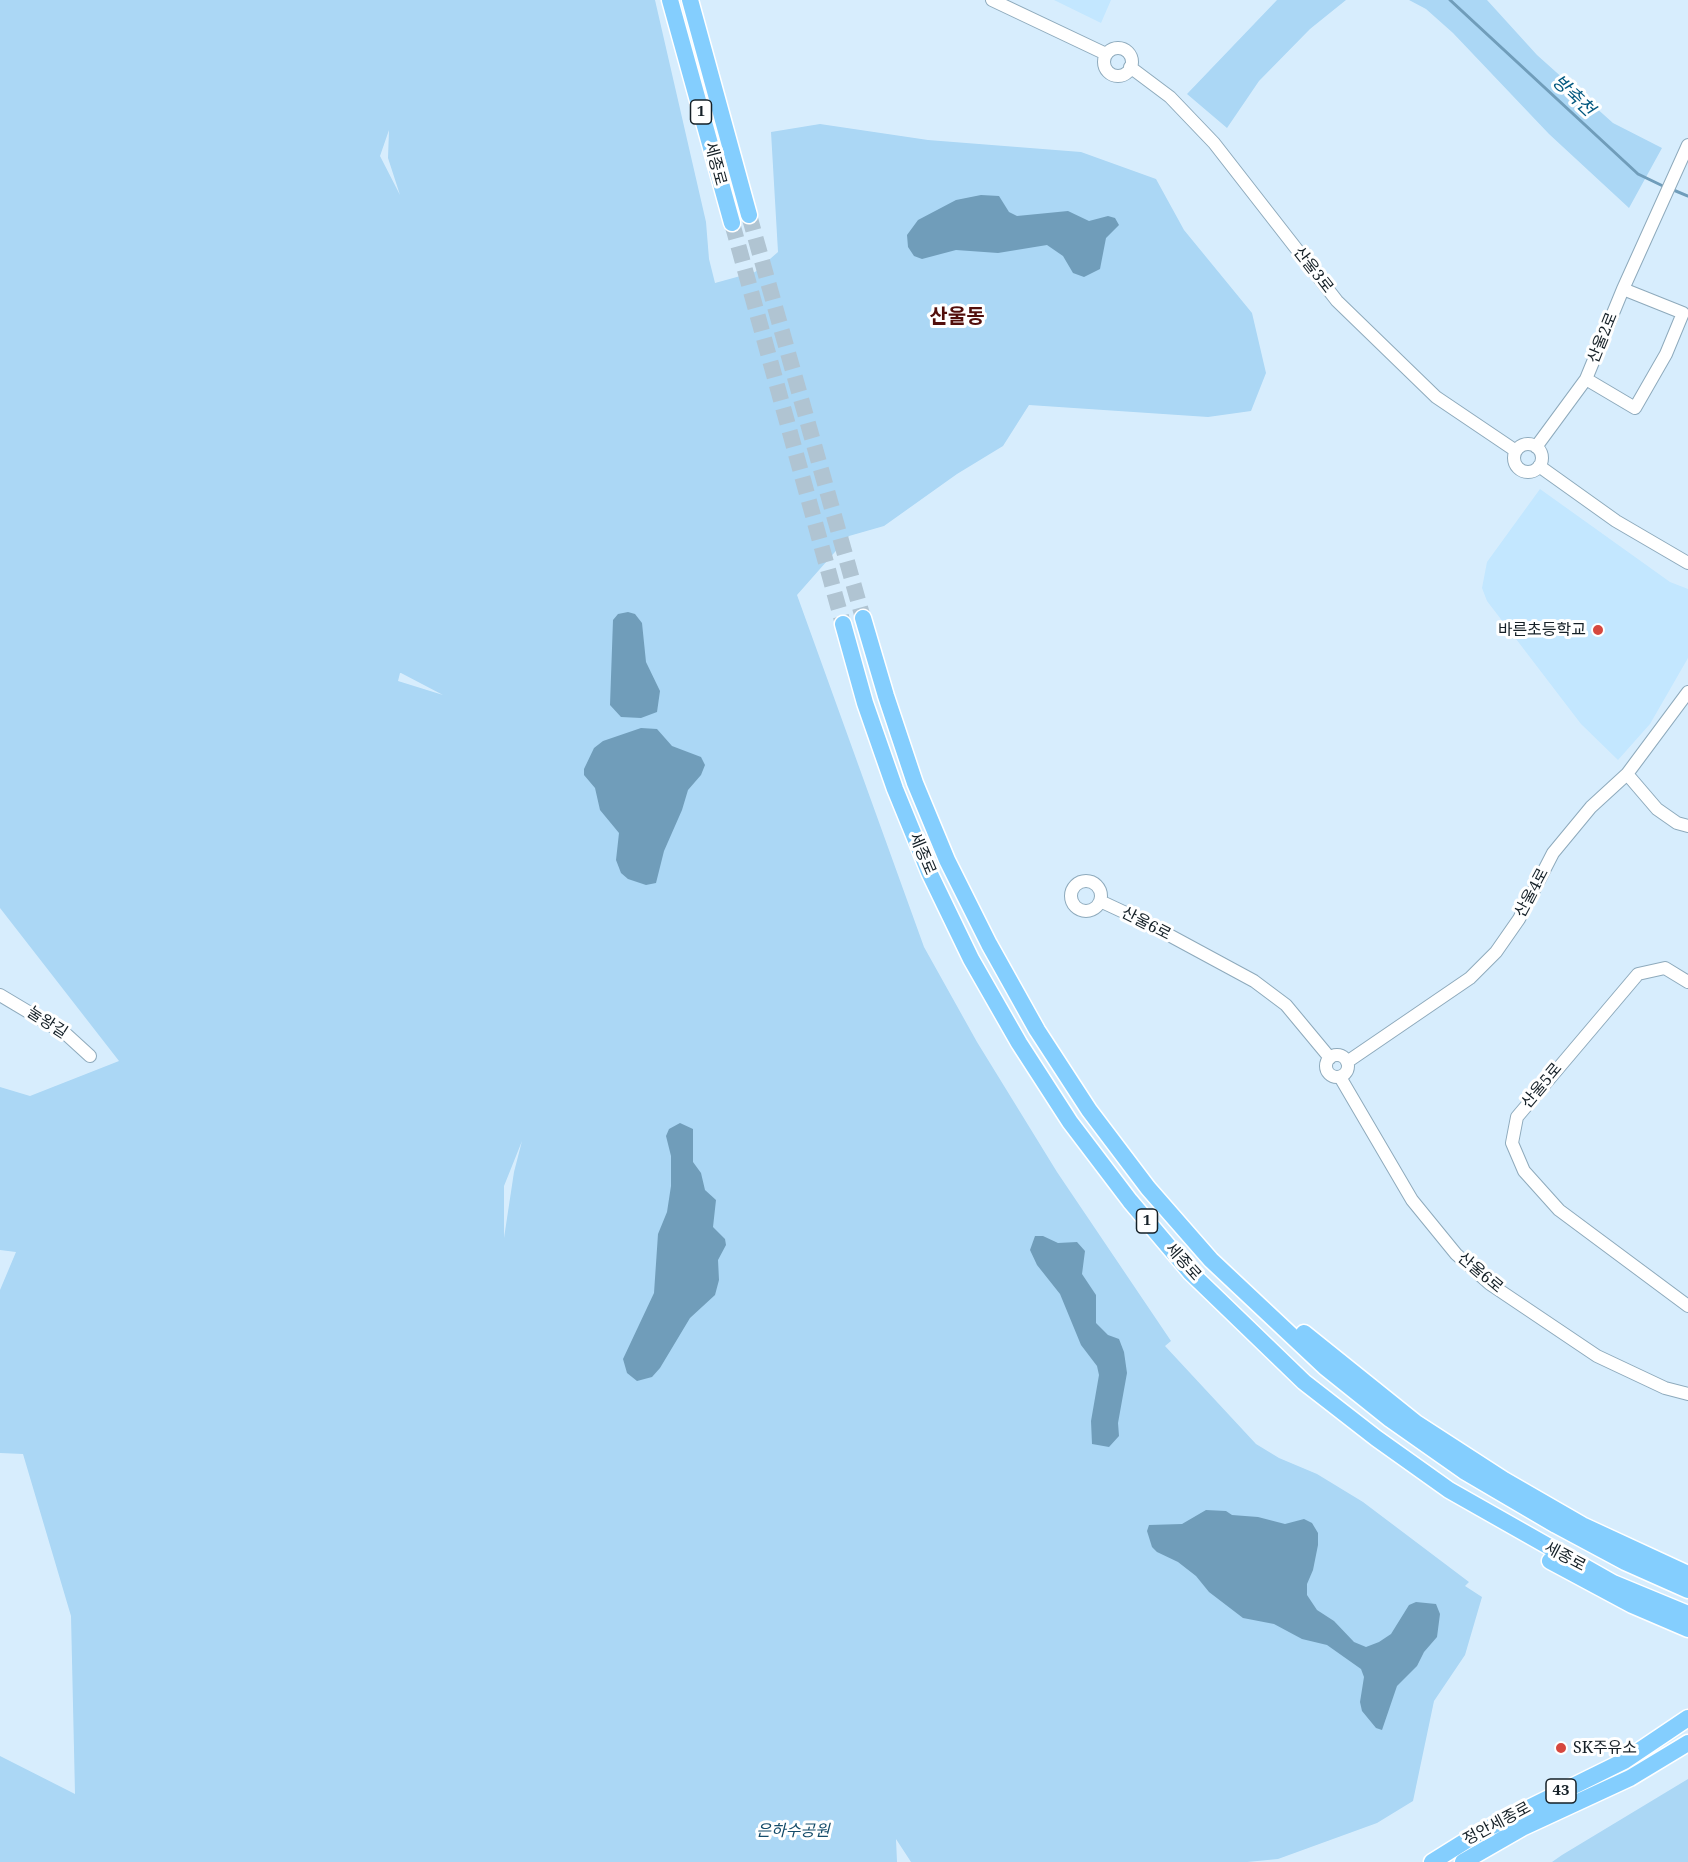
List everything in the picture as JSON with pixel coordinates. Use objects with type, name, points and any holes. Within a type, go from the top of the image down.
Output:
[{"type":"highway","name":"세종로","points":[[670,0],[732,223]]},
{"type":"highway","name":"세종로","points":[[690,0],[749,215]]},
{"type":"highway","name":"세종로","points":[[863,618],[885,696],[915,783],[947,860],[988,944],[1050,1050],[1089,1110],[1148,1188],[1211,1260],[1325,1366],[1390,1419],[1464,1471],[1557,1526],[1625,1562],[1688,1590]]},
{"type":"highway","name":"세종로","points":[[843,624],[865,702],[895,789],[929,872],[967,949],[1018,1043],[1070,1122],[1130,1200],[1191,1273],[1304,1382],[1376,1438],[1449,1490],[1544,1546],[1613,1583],[1688,1614]]},
{"type":"highway","points":[[1148,1188],[1238,1275],[1317,1344],[1416,1423],[1504,1480],[1582,1525],[1688,1574]]},
{"type":"highway","points":[[1130,1200],[1179,1269],[1211,1304],[1287,1377],[1375,1451],[1431,1490],[1575,1576],[1688,1629]]},
{"type":"highway","name":"정안세종로","points":[[1432,1862],[1480,1832],[1624,1761],[1688,1718]]},
{"type":"highway","name":"정안세종로","points":[[1463,1862],[1522,1828],[1630,1778],[1688,1743]]},
{"type":"street","points":[[992,0],[1106,54]]},
{"type":"street","points":[[1115,48],[1123,49],[1130,55],[1130,67],[1120,75],[1110,74],[1105,66],[1106,54],[1115,48]]},
{"type":"street","name":"산울3로","points":[[1130,67],[1170,97],[1214,143],[1337,301],[1436,397],[1516,451]]},
{"type":"street","name":"산울2로","points":[[1536,447],[1586,379],[1623,289],[1688,145]]},
{"type":"street","points":[[1586,379],[1635,408],[1666,354],[1683,313],[1623,289]]},
{"type":"street","points":[[1527,444],[1536,447],[1541,455],[1539,466],[1529,472],[1520,470],[1515,464],[1516,451],[1527,444]]},
{"type":"street","points":[[1539,466],[1616,521],[1688,563]]},
{"type":"street","name":"산울4로","points":[[1347,1062],[1470,978],[1496,952],[1519,919],[1552,853],[1591,807],[1627,774],[1688,692]]},
{"type":"street","points":[[1627,774],[1657,809],[1677,823],[1688,826]]},
{"type":"street","name":"산울6로","points":[[1100,902],[1143,921],[1254,981],[1286,1005],[1330,1058]]},
{"type":"street","name":"산울5로","points":[[1688,982],[1665,968],[1638,974],[1517,1117],[1512,1143],[1524,1171],[1559,1210],[1688,1306]]},
{"type":"street","name":"눌왕길","points":[[0,995],[67,1035],[90,1056]]},
{"type":"street","points":[[1339,1056],[1347,1062],[1347,1070],[1340,1077],[1333,1077],[1327,1073],[1326,1065],[1330,1058],[1339,1056]]},
{"type":"street","name":"산울6로","points":[[1340,1077],[1412,1200],[1456,1254],[1490,1284],[1597,1356],[1656,1384],[1688,1394]]},
{"type":"shaded area","points":[[1054,0],[1111,0],[1101,23]]},
{"type":"shaded area","points":[[981,195],[999,196],[1009,212],[1017,216],[1068,211],[1089,221],[1108,216],[1115,218],[1119,225],[1106,238],[1100,269],[1084,277],[1073,273],[1063,256],[1047,245],[998,253],[956,250],[922,259],[914,256],[908,247],[907,235],[918,220],[956,200]]},
{"type":"shaded area","name":"바른초등학교","points":[[1540,489],[1670,582],[1688,589],[1688,658],[1650,724],[1618,760],[1581,724],[1487,601],[1482,588],[1487,562]]},
{"type":"shaded area","points":[[628,612],[635,614],[642,623],[646,662],[660,691],[657,712],[641,718],[621,717],[610,705],[613,620],[618,614]]},
{"type":"shaded area","points":[[641,728],[657,729],[672,746],[701,757],[705,765],[701,775],[688,790],[664,851],[656,883],[646,885],[628,879],[621,873],[616,860],[619,833],[600,810],[595,788],[584,775],[584,769],[594,748],[603,741]]},
{"type":"shaded area","points":[[680,1123],[693,1129],[693,1162],[701,1173],[705,1190],[716,1200],[713,1227],[725,1239],[726,1245],[718,1260],[719,1280],[715,1295],[690,1318],[660,1368],[652,1377],[637,1381],[627,1373],[623,1359],[654,1293],[658,1234],[667,1212],[671,1186],[671,1156],[666,1136],[669,1129]]},
{"type":"shaded area","points":[[1035,1236],[1043,1236],[1058,1243],[1077,1242],[1085,1251],[1082,1274],[1096,1295],[1096,1323],[1108,1335],[1119,1339],[1124,1352],[1127,1373],[1118,1423],[1119,1436],[1109,1447],[1092,1444],[1091,1421],[1099,1375],[1097,1366],[1081,1345],[1060,1294],[1037,1265],[1030,1250]]},
{"type":"shaded area","points":[[1206,1510],[1226,1511],[1232,1515],[1258,1517],[1285,1524],[1304,1519],[1312,1523],[1318,1533],[1318,1545],[1313,1570],[1307,1584],[1307,1595],[1317,1610],[1334,1621],[1354,1642],[1366,1647],[1391,1634],[1409,1605],[1416,1602],[1436,1604],[1440,1614],[1437,1637],[1424,1652],[1417,1666],[1397,1686],[1382,1730],[1376,1728],[1362,1711],[1360,1702],[1364,1677],[1361,1669],[1327,1645],[1302,1639],[1274,1624],[1243,1618],[1209,1592],[1196,1576],[1152,1547],[1147,1531],[1149,1525],[1182,1524]]},
{"type":"green space","name":"은하수공원","points":[[0,0],[655,0],[706,222],[709,259],[715,283],[755,272],[778,252],[771,132],[820,124],[928,140],[1081,152],[1156,179],[1184,230],[1252,313],[1266,373],[1251,411],[1208,417],[1029,405],[1003,446],[957,474],[884,526],[849,536],[797,595],[924,947],[977,1042],[1057,1172],[1171,1341],[1165,1346],[1256,1444],[1279,1458],[1317,1474],[1363,1502],[1469,1582],[1465,1586],[1482,1597],[1465,1655],[1434,1701],[1413,1801],[1377,1823],[1278,1859],[1247,1862],[911,1862],[896,1839],[897,1862],[0,1862],[0,1756],[75,1794],[71,1616],[23,1454],[0,1453],[0,1290],[16,1252],[0,1250],[0,1087],[30,1096],[119,1061],[0,908]],"holes":[[[389,130],[388,158],[400,195],[380,156]],[[401,673],[443,695],[398,681]],[[522,1141],[514,1172],[504,1238],[504,1186]]]},
{"type":"green space","points":[[1277,0],[1346,0],[1310,29],[1259,81],[1227,128],[1187,94]]},
{"type":"green space","points":[[1409,0],[1487,0],[1537,55],[1613,123],[1662,148],[1629,208],[1549,134],[1453,33],[1426,9]]},
{"type":"green space","points":[[1688,1779],[1688,1862],[1552,1862],[1562,1855]]},
{"type":"waterway","name":"방축천","points":[[1450,0],[1638,174],[1665,187]]},
{"type":"waterway","name":"방축천","points":[[1671,189],[1688,196]]},
{"type":"tunnel","points":[[749,215],[863,618]]},
{"type":"tunnel","points":[[732,223],[843,624]]},
{"type":"place","name":"바른초등학교","points":[[1598,630]]},
{"type":"place","name":"SK주유소","points":[[1561,1748]]},
{"type":"district","name":"산울동","points":[[957,317]]}]
